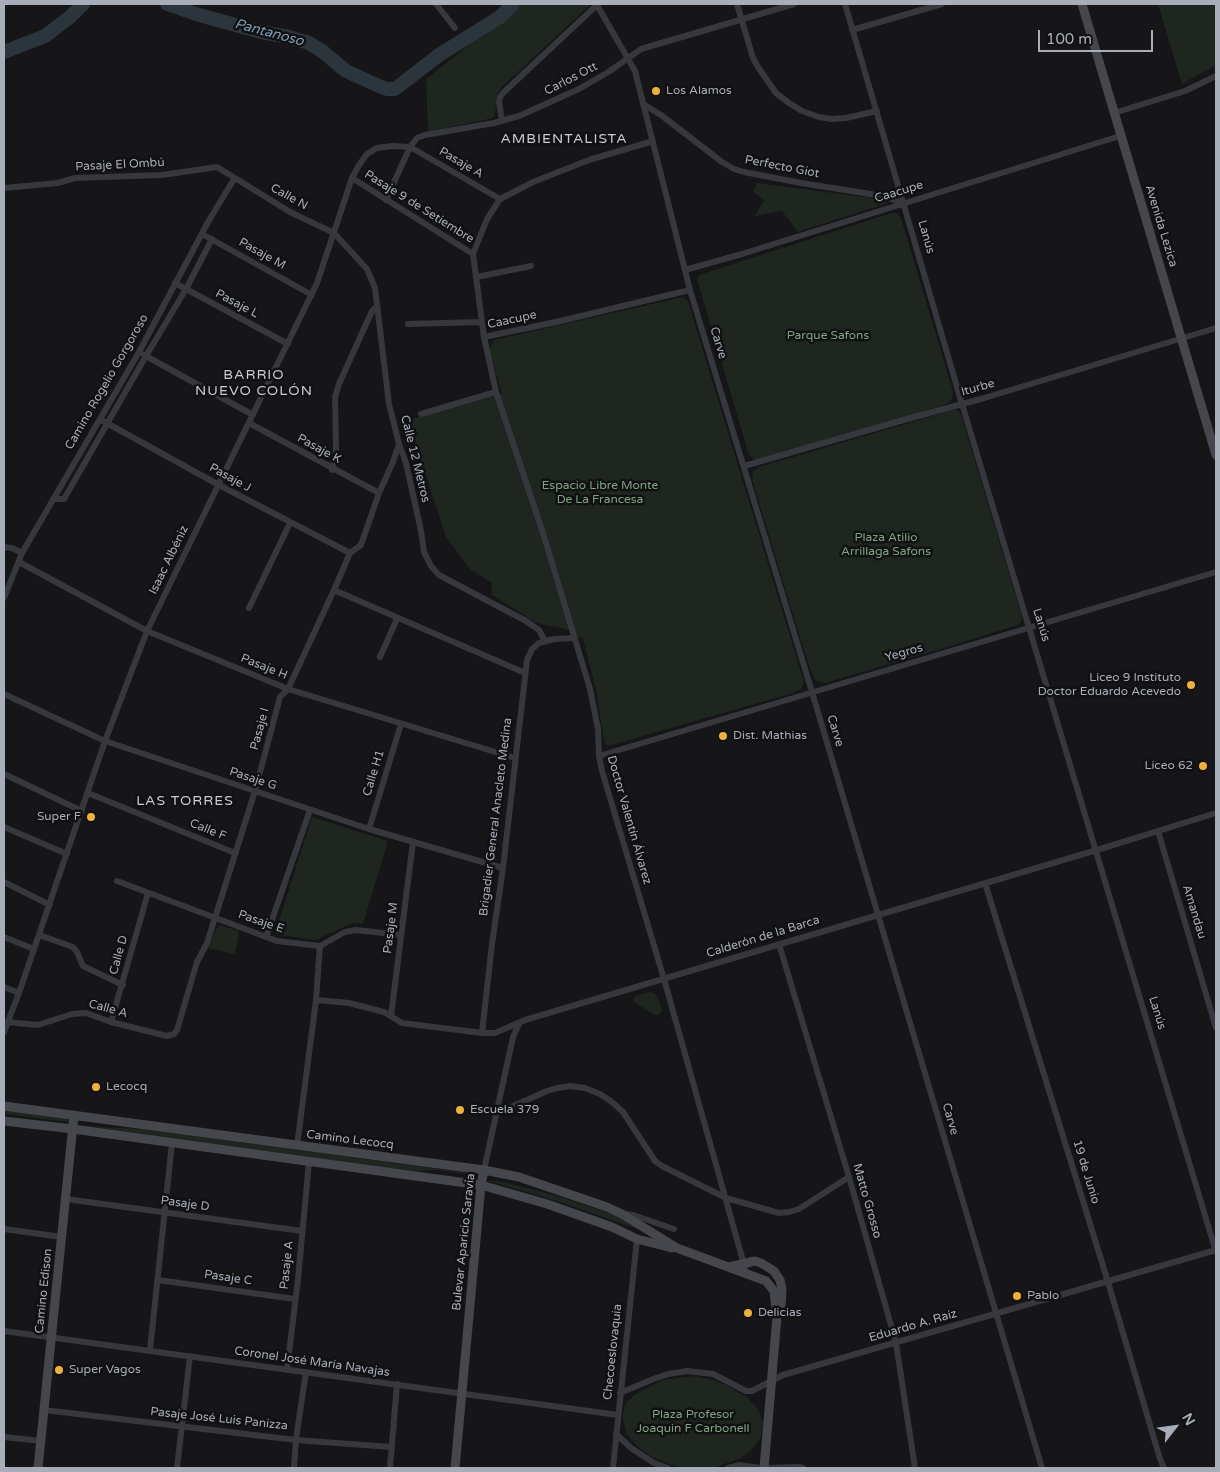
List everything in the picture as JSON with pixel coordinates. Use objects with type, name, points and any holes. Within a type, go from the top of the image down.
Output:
[{"type":"street","points":[[436,4],[455,28]]},
{"type":"street","points":[[502,121],[499,102],[504,92],[598,4]]},
{"type":"street","name":"Carve","points":[[598,4],[635,70],[690,290],[812,692],[1042,1468]]},
{"type":"street","points":[[737,4],[754,58],[762,75],[776,92],[789,103],[802,111],[818,117],[832,119],[877,111]]},
{"type":"street","name":"Carlos Ott","points":[[410,147],[414,140],[425,135],[502,121],[519,116],[579,89],[648,47],[794,4]]},
{"type":"street","name":"Lanús","points":[[845,4],[962,404],[1216,1251]]},
{"type":"street","points":[[852,30],[939,4]]},
{"type":"street","name":"Avenida Lezica","points":[[1082,4],[1216,455]]},
{"type":"street","points":[[1114,113],[1185,91],[1216,76]]},
{"type":"street","name":"Perfecto Giot","points":[[643,104],[661,115],[722,162],[734,169],[883,196],[904,203]]},
{"type":"street","name":"Caacupe","points":[[685,270],[1120,136]]},
{"type":"street","points":[[473,254],[484,224],[500,199],[533,182],[589,160],[653,141]]},
{"type":"street","name":"Isaac Albéniz","points":[[4,1032],[50,905],[105,741],[147,632],[318,283],[352,178],[364,157],[372,150],[393,146],[410,147]]},
{"type":"street","points":[[386,200],[410,147]]},
{"type":"street","name":"Pasaje A","points":[[410,147],[500,199]]},
{"type":"street","name":"Pasaje El Ombú","points":[[4,188],[58,183],[74,178],[162,175],[217,167],[234,179]]},
{"type":"street","name":"Pasaje 9 de Setiembre","points":[[352,178],[473,254]]},
{"type":"street","name":"Calle N","points":[[234,179],[290,212],[334,232]]},
{"type":"street","name":"Camino Rogelio Gorgoroso","points":[[4,598],[22,553],[138,352],[234,179]]},
{"type":"street","name":"Calle 12 Metros","points":[[334,232],[367,268],[375,288],[385,375],[398,444],[406,463],[422,531],[424,552],[431,566],[439,575],[526,621],[539,630],[545,641]]},
{"type":"street","name":"Pasaje M","points":[[202,234],[312,295]]},
{"type":"street","points":[[53,498],[64,499],[186,289],[212,239]]},
{"type":"street","name":"Doctor Valentín Álvarez","points":[[473,254],[481,322],[496,392],[543,533],[596,710],[599,756],[745,1263],[746,1274]]},
{"type":"street","points":[[476,277],[531,266]]},
{"type":"street","name":"Pasaje L","points":[[175,283],[288,344]]},
{"type":"street","name":"Caacupe","points":[[484,337],[690,290]]},
{"type":"street","points":[[332,470],[336,449],[335,397],[372,311],[377,306]]},
{"type":"street","points":[[408,324],[481,322]]},
{"type":"street","name":"Iturbe","points":[[744,466],[962,404],[1216,328]]},
{"type":"street","points":[[138,352],[253,415]]},
{"type":"street","points":[[422,414],[496,392]]},
{"type":"street","name":"Pasaje J","points":[[100,419],[219,485],[350,553]]},
{"type":"street","name":"Pasaje K","points":[[249,423],[332,470],[379,493]]},
{"type":"street","name":"Pasaje I","points":[[174,1034],[178,1030],[196,962],[207,943],[255,792],[280,697],[288,688],[350,553],[361,545],[398,444]]},
{"type":"street","points":[[249,608],[290,523]]},
{"type":"street","points":[[4,547],[12,548],[22,553]]},
{"type":"street","name":"Pasaje H","points":[[19,562],[147,632],[288,688],[515,758]]},
{"type":"street","name":"Yegros","points":[[599,756],[1216,572]]},
{"type":"street","points":[[334,590],[525,673]]},
{"type":"street","points":[[380,657],[397,618]]},
{"type":"street","points":[[545,641],[575,638]]},
{"type":"street","name":"Brigadier General Anacleto Medina","points":[[482,1034],[525,673],[532,649],[545,641]]},
{"type":"street","name":"Pasaje G","points":[[4,694],[105,741],[369,829],[503,868]]},
{"type":"street","name":"Calle H1","points":[[369,829],[401,724]]},
{"type":"street","points":[[4,774],[82,811]]},
{"type":"street","name":"Calle F","points":[[88,793],[235,853]]},
{"type":"street","points":[[266,937],[310,810]]},
{"type":"street","name":"Calderón de la Barca","points":[[316,1000],[349,1003],[384,1012],[402,1023],[482,1034],[495,1033],[525,1020],[985,884],[1216,813]]},
{"type":"street","points":[[4,827],[67,854]]},
{"type":"street","name":"Amandau","points":[[1158,831],[1216,1028]]},
{"type":"street","name":"Pasaje M","points":[[391,1016],[413,842]]},
{"type":"street","name":"Pasaje E","points":[[117,881],[277,941],[320,946]]},
{"type":"street","points":[[4,882],[50,905]]},
{"type":"street","name":"19 de Junio","points":[[985,884],[1164,1468]]},
{"type":"street","name":"Calle D","points":[[112,1022],[148,893]]},
{"type":"street","points":[[297,1146],[316,1000],[320,946],[349,931],[356,930],[401,935]]},
{"type":"street","points":[[39,935],[73,947],[83,966],[123,985]]},
{"type":"street","points":[[4,937],[34,949]]},
{"type":"street","name":"Matto Grosso","points":[[779,944],[896,1342],[916,1468]]},
{"type":"street","points":[[4,988],[19,993]]},
{"type":"street","name":"Calle A","points":[[7,1022],[38,1025],[72,1014],[86,1013],[112,1022],[167,1036],[174,1034]]},
{"type":"street","name":"Bulevar Aparicio Saravia","points":[[455,1468],[481,1185],[513,1037],[515,1029],[520,1023]]},
{"type":"street","points":[[495,1114],[558,1088],[570,1086],[585,1088],[606,1098],[623,1112],[655,1162],[726,1198],[779,1212],[799,1209],[849,1177]]},
{"type":"street","name":"Camino Lecocq","points":[[4,1106],[484,1170],[519,1177],[622,1214],[677,1248],[766,1281],[776,1296],[777,1317]]},
{"type":"street","name":"Camino Edison","points":[[38,1468],[74,1115]]},
{"type":"street","name":"Camino Lecocq","points":[[4,1121],[481,1185],[547,1204],[612,1227],[637,1239],[677,1248]]},
{"type":"street","points":[[150,1350],[172,1143]]},
{"type":"street","name":"Pasaje A","points":[[287,1370],[309,1162]]},
{"type":"street","name":"Pasaje D","points":[[66,1199],[302,1231]]},
{"type":"street","points":[[622,1214],[633,1215],[674,1229]]},
{"type":"street","points":[[4,1229],[62,1237]]},
{"type":"street","name":"Checoeslovaquia","points":[[613,1468],[637,1239]]},
{"type":"street","name":"Eduardo A. Raíz","points":[[620,1393],[662,1376],[687,1372],[713,1374],[746,1391],[756,1389],[783,1375],[1216,1251]]},
{"type":"street","points":[[728,1468],[739,1465],[762,1468],[777,1317],[782,1306],[783,1293],[782,1284],[777,1275],[761,1262],[729,1267]]},
{"type":"street","name":"Pasaje C","points":[[158,1280],[295,1299]]},
{"type":"street","name":"Coronel José María Navajas","points":[[4,1331],[618,1415]]},
{"type":"street","points":[[177,1468],[190,1356]]},
{"type":"street","points":[[294,1468],[296,1439],[306,1372]]},
{"type":"street","points":[[390,1468],[397,1384]]},
{"type":"street","name":"Pasaje José Luis Panizza","points":[[44,1410],[296,1439],[392,1446]]},
{"type":"street","points":[[616,1434],[639,1453],[668,1468]]},
{"type":"street","points":[[4,1437],[41,1441]]},
{"type":"street","points":[[768,1468],[803,1468]]},
{"type":"green space","points":[[521,4],[591,4],[502,87],[497,95],[493,118],[428,132],[426,79]]},
{"type":"green space","points":[[1158,4],[1216,4],[1216,65],[1182,84]]},
{"type":"green space","points":[[757,183],[880,199],[886,200],[888,203],[798,232],[782,211],[755,216],[764,200],[753,192]]},
{"type":"green space","name":"Parque Safons","points":[[891,213],[897,213],[901,218],[953,391],[952,399],[944,405],[769,457],[753,459],[748,452],[697,279],[699,275]]},
{"type":"green space","name":"Espacio Libre Monte De La Francesa","points":[[683,297],[688,301],[804,682],[801,689],[793,693],[608,746],[604,742],[596,689],[583,639],[566,629],[533,621],[491,594],[492,583],[470,569],[446,537],[408,420],[502,394],[489,350],[494,340]]},
{"type":"green space","name":"Plaza Atilio Arrillaga Safons","points":[[958,410],[961,415],[1022,617],[1021,622],[1018,625],[825,683],[817,681],[813,677],[800,638],[752,479],[753,471],[759,467]]},
{"type":"green space","points":[[312,817],[388,841],[363,924],[352,923],[316,940],[279,935],[276,930]]},
{"type":"green space","points":[[220,925],[238,931],[235,954],[208,948],[216,929]]},
{"type":"green space","points":[[649,992],[654,993],[658,998],[662,1011],[659,1015],[633,1002],[635,996]]},
{"type":"green space","points":[[4,1109],[68,1118],[68,1122],[4,1114]]},
{"type":"green space","points":[[80,1125],[145,1129],[474,1175],[437,1170],[410,1171]]},
{"type":"green space","points":[[486,1180],[504,1182],[554,1195],[618,1216],[637,1229],[557,1201]]},
{"type":"green space","name":"Plaza Profesor Joaquin F Carbonell","points":[[694,1376],[713,1380],[728,1386],[748,1398],[759,1411],[763,1423],[761,1437],[754,1448],[741,1458],[713,1468],[684,1468],[652,1457],[638,1447],[626,1433],[623,1412],[626,1403],[634,1395],[662,1380]]},
{"type":"waterway","name":"Pantanoso","points":[[4,52],[45,36],[70,17],[83,4]]},
{"type":"waterway","name":"Pantanoso","points":[[167,4],[199,15],[309,43],[346,71],[387,89],[395,89],[439,55],[500,17],[513,4]]},
{"type":"place","name":"Los Alamos","points":[[656,91]]},
{"type":"place","name":"Liceo 9 Instituto Doctor Eduardo Acevedo","points":[[1191,685]]},
{"type":"place","name":"Dist. Mathias","points":[[723,736]]},
{"type":"place","name":"Liceo 62","points":[[1203,766]]},
{"type":"place","name":"Super F","points":[[91,817]]},
{"type":"place","name":"Lecocq","points":[[96,1087]]},
{"type":"place","name":"Escuela 379","points":[[460,1110]]},
{"type":"place","name":"Pablo","points":[[1017,1296]]},
{"type":"place","name":"Delicias","points":[[748,1313]]},
{"type":"place","name":"Super Vagos","points":[[59,1370]]},
{"type":"district","name":"AMBIENTALISTA","points":[[564,139]]},
{"type":"district","name":"BARRIO NUEVO COLÓN","points":[[254,384]]},
{"type":"district","name":"LAS TORRES","points":[[185,801]]}]
